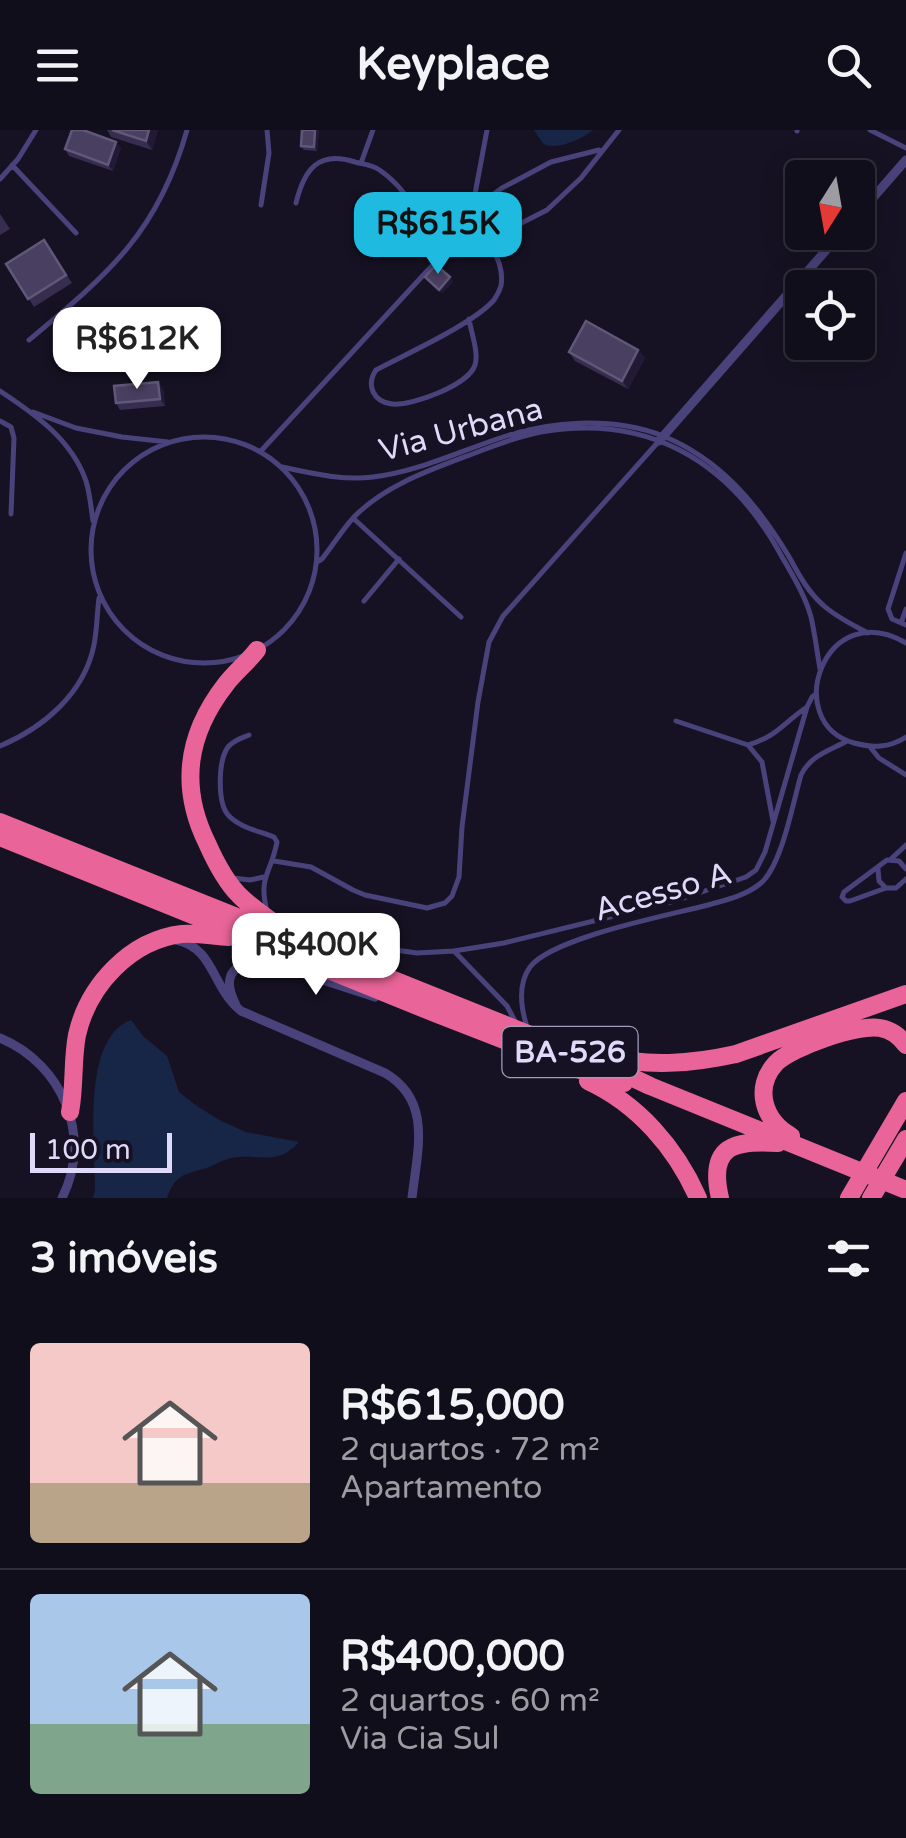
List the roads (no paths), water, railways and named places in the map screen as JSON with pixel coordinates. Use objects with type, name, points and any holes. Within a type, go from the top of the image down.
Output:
[{"type":"highway","points":[[257,650],[224,686],[193,745],[189,777],[194,813],[224,876],[238,894],[301,945]]},
{"type":"highway","name":"BA-526","points":[[0,822],[906,1190]]},
{"type":"highway","name":"BA-526","points":[[0,837],[586,1072],[616,1082],[650,1086]]},
{"type":"highway","points":[[70,1112],[78,1033],[90,998],[118,965],[166,938],[189,934],[248,938]]},
{"type":"highway","points":[[490,1020],[522,1025],[622,1060],[674,1064],[736,1054],[906,994]]},
{"type":"highway","points":[[438,1014],[470,1035],[614,1095],[640,1115],[668,1147],[698,1198]]},
{"type":"highway","points":[[833,1161],[773,1123],[764,1095],[773,1067],[793,1052],[868,1027],[891,1032],[906,1045]]},
{"type":"highway","points":[[849,1198],[904,1105],[906,1087]]},
{"type":"highway","points":[[871,1198],[906,1140]]},
{"type":"highway","points":[[720,1198],[715,1172],[729,1149],[744,1142],[792,1144]]},
{"type":"street","points":[[875,196],[906,160]]},
{"type":"street","points":[[661,439],[826,250]]},
{"type":"street","points":[[166,938],[198,949],[225,997],[241,1011],[385,1073],[405,1087],[412,1095],[418,1119],[412,1198]]},
{"type":"street","points":[[241,1011],[232,996],[230,978],[241,963],[255,958],[373,997],[406,1001]]},
{"type":"street","points":[[0,1038],[32,1056],[48,1072],[70,1112],[74,1152],[64,1195]]},
{"type":"lane","points":[[0,179],[36,130]]},
{"type":"lane","points":[[29,340],[121,259],[160,202],[187,130]]},
{"type":"lane","points":[[261,206],[269,153],[267,130]]},
{"type":"lane","points":[[362,164],[373,130]]},
{"type":"lane","points":[[454,252],[472,210],[486,130]]},
{"type":"lane","points":[[260,452],[440,258],[488,240],[547,210],[581,178],[620,130]]},
{"type":"lane","points":[[870,130],[906,148]]},
{"type":"lane","points":[[472,210],[502,188],[551,162],[602,149]]},
{"type":"lane","points":[[296,203],[308,170],[320,161],[343,158],[377,168],[432,232],[440,258]]},
{"type":"lane","points":[[12,165],[76,233]]},
{"type":"lane","points":[[468,319],[477,362],[460,384],[410,402],[392,404],[372,391],[370,382],[376,370],[468,319],[495,299],[501,272],[488,240]]},
{"type":"lane","points":[[0,391],[30,411],[63,442],[81,469],[88,486],[92,560],[99,594],[90,658],[71,692],[40,726],[0,746]]},
{"type":"lane","points":[[30,411],[76,428],[170,442]]},
{"type":"lane","points":[[0,421],[11,427],[14,438],[11,514]]},
{"type":"lane","name":"Via Urbana","points":[[280,466],[335,477],[368,478],[405,472],[502,437],[541,428],[621,426],[661,439],[710,463],[735,483],[764,516],[804,585],[820,604],[868,633],[906,643]]},
{"type":"lane","name":"Via Urbana","points":[[317,562],[353,518],[385,492],[508,441],[538,432],[599,428],[661,439],[710,467],[746,503],[771,538],[808,610],[820,669]]},
{"type":"lane","points":[[93,524],[101,502],[121,473],[148,451],[200,437],[231,440],[280,466],[306,500],[317,541],[312,584],[298,614],[275,638],[240,658],[202,663],[166,657],[133,639],[99,594]]},
{"type":"lane","points":[[274,861],[311,867],[353,890],[383,900],[427,908],[452,896],[459,877],[473,732],[493,634],[504,616],[661,439]]},
{"type":"lane","points":[[353,518],[462,617]]},
{"type":"lane","points":[[906,554],[888,609],[892,619],[904,624],[906,609]]},
{"type":"lane","points":[[364,600],[400,559]]},
{"type":"lane","points":[[808,610],[820,604]]},
{"type":"lane","points":[[301,945],[330,941],[417,952],[454,952],[675,901],[734,882],[756,870],[774,825],[807,708],[816,694],[820,669],[834,648],[868,633]]},
{"type":"lane","points":[[816,694],[821,713],[847,741],[870,747],[886,746],[906,737]]},
{"type":"lane","points":[[748,745],[773,736],[807,708]]},
{"type":"lane","points":[[676,721],[748,745],[762,762],[774,825]]},
{"type":"lane","points":[[249,735],[227,748],[222,760],[221,804],[234,820],[278,842],[262,892],[269,918]]},
{"type":"lane","name":"Acesso A","points":[[522,1025],[524,980],[532,964],[551,950],[588,936],[724,901],[760,884],[778,853],[806,764],[847,741]]},
{"type":"lane","points":[[870,747],[879,758],[906,775]]},
{"type":"lane","points":[[892,859],[906,844]]},
{"type":"lane","points":[[906,869],[899,861],[884,861],[842,897],[850,901],[896,888],[906,879]]},
{"type":"lane","points":[[878,867],[877,876],[886,888]]},
{"type":"lane","points":[[224,876],[250,880],[264,877]]},
{"type":"lane","points":[[454,952],[522,1025]]},
{"type":"water","points":[[534,130],[593,130],[577,140],[549,146]]},
{"type":"water","points":[[131,1020],[167,1056],[179,1092],[197,1106],[246,1132],[299,1142],[275,1157],[229,1159],[188,1173],[174,1183],[167,1198],[93,1198],[94,1095],[98,1070],[104,1048],[115,1031]]}]
